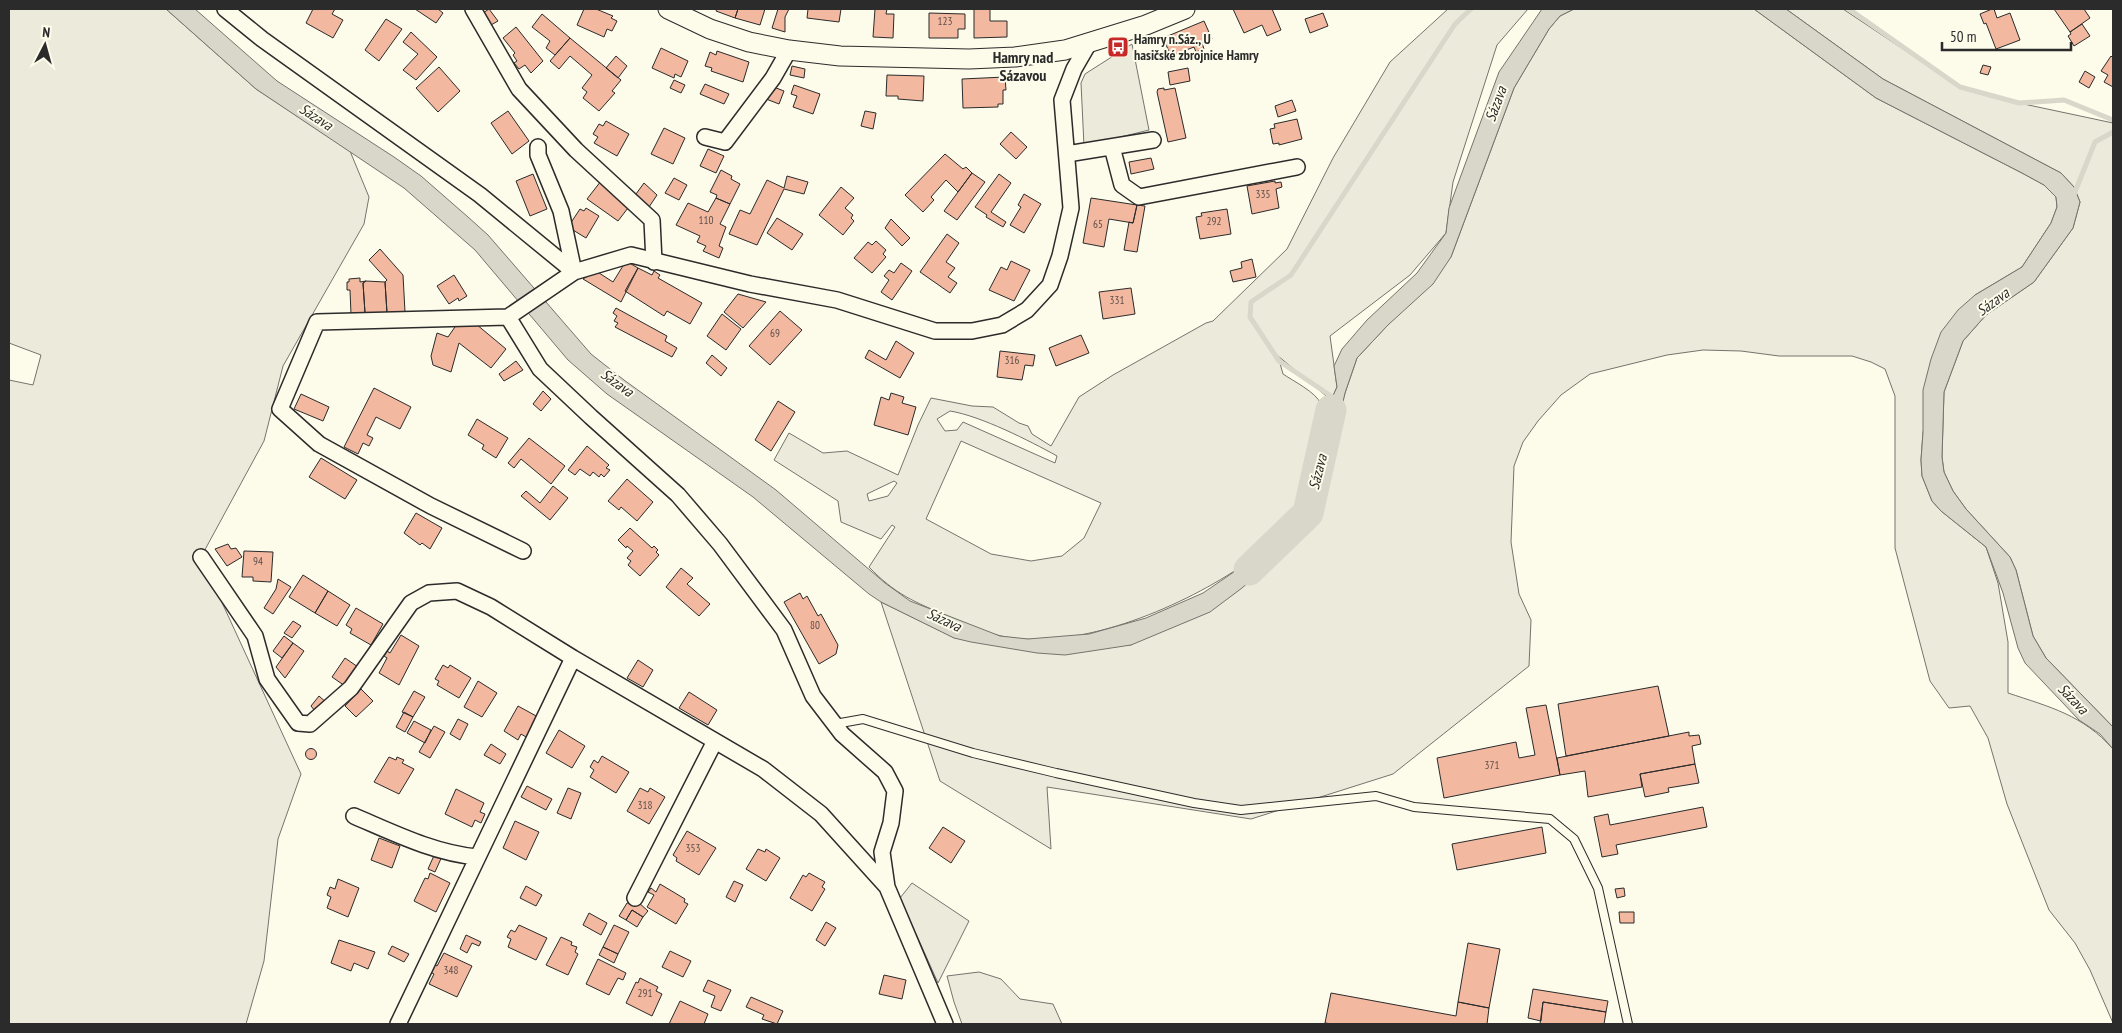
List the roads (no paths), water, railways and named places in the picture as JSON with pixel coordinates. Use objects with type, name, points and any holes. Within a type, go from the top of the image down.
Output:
[{"type":"street","points":[[225,9],[270,45],[480,195],[574,272]]},
{"type":"street","points":[[473,9],[519,89],[576,150],[652,220],[654,262]]},
{"type":"street","points":[[668,9],[710,29],[749,42],[789,50],[840,56],[969,59],[1025,56],[1065,50],[1146,25],[1185,9]]},
{"type":"street","points":[[523,551],[431,506],[319,444],[280,410],[317,322],[512,313],[574,272],[630,255],[750,284],[837,300],[935,331],[972,331],[1002,325],[1027,310],[1050,285],[1060,256],[1071,208],[1062,100],[1074,69],[1089,43]]},
{"type":"street","points":[[705,137],[725,142],[773,78],[789,50]]},
{"type":"street","points":[[1067,154],[1153,140]]},
{"type":"street","points":[[538,147],[538,156],[561,211],[574,272]]},
{"type":"street","points":[[1112,147],[1122,185],[1139,197],[1297,167]]},
{"type":"street","points":[[512,313],[540,369],[678,495],[720,544],[784,630],[812,696],[842,734],[885,772],[895,791],[891,823],[882,852],[887,887],[945,1024]]},
{"type":"street","points":[[201,557],[255,636],[267,679],[298,723],[310,724],[351,688],[411,603],[429,593],[457,592],[491,607],[573,658],[763,769],[821,814],[887,887]]},
{"type":"street","points":[[398,1024],[573,658]]},
{"type":"street","points":[[635,898],[715,741]]},
{"type":"street","points":[[354,816],[406,839],[460,855],[477,857]]},
{"type":"lane","points":[[834,724],[863,719],[973,753],[1038,769],[1194,803],[1241,810],[1376,796],[1414,807],[1550,818],[1574,838],[1598,888],[1628,1024]]},
{"type":"water","points":[[166,9],[195,9],[277,81],[421,176],[488,235],[591,354],[776,490],[885,583],[910,601],[1000,636],[1028,639],[1089,634],[1146,618],[1203,593],[1294,531],[1310,506],[1321,462],[1322,417],[1327,397],[1331,400],[1337,387],[1334,366],[1342,349],[1367,320],[1417,273],[1446,233],[1449,208],[1499,72],[1542,9],[1574,9],[1560,16],[1549,29],[1514,88],[1451,257],[1433,284],[1388,325],[1357,358],[1345,393],[1318,514],[1308,529],[1242,588],[1210,612],[1131,645],[1065,655],[1037,653],[954,638],[881,602],[869,594],[753,497],[607,394],[568,360],[475,250],[404,188],[256,89]]},
{"type":"water","points":[[1754,9],[1786,9],[1883,79],[2061,173],[2074,187],[2080,202],[2073,228],[2034,282],[1986,315],[1963,341],[1944,392],[1942,457],[1944,472],[1953,491],[1966,509],[2010,557],[2016,570],[2033,636],[2046,658],[2113,727],[2113,749],[2100,734],[2079,720],[2025,663],[2018,648],[2003,593],[1986,547],[1941,511],[1932,501],[1922,476],[1923,390],[1931,359],[1941,332],[1958,310],[1975,295],[2022,267],[2051,223],[2057,207],[2056,197],[2044,185],[1876,98]]},
{"type":"waterway","points":[[1334,398],[1279,361],[1250,317],[1251,302],[1291,275],[1455,24],[1471,9]]},
{"type":"waterway","points":[[1849,9],[1960,87],[2019,103],[2064,100],[2113,120]]},
{"type":"waterway","points":[[2073,197],[2095,142],[2113,132]]},
{"type":"waterway","name":"Sázava","points":[[1249,570],[1308,513],[1331,410]]},
{"type":"place","name":"Hamry n.Sáz., U hasičské zbrojnice Hamry","points":[[1118,47]]},
{"type":"district","name":"Hamry nad Sázavou","points":[[1023,66]]}]
